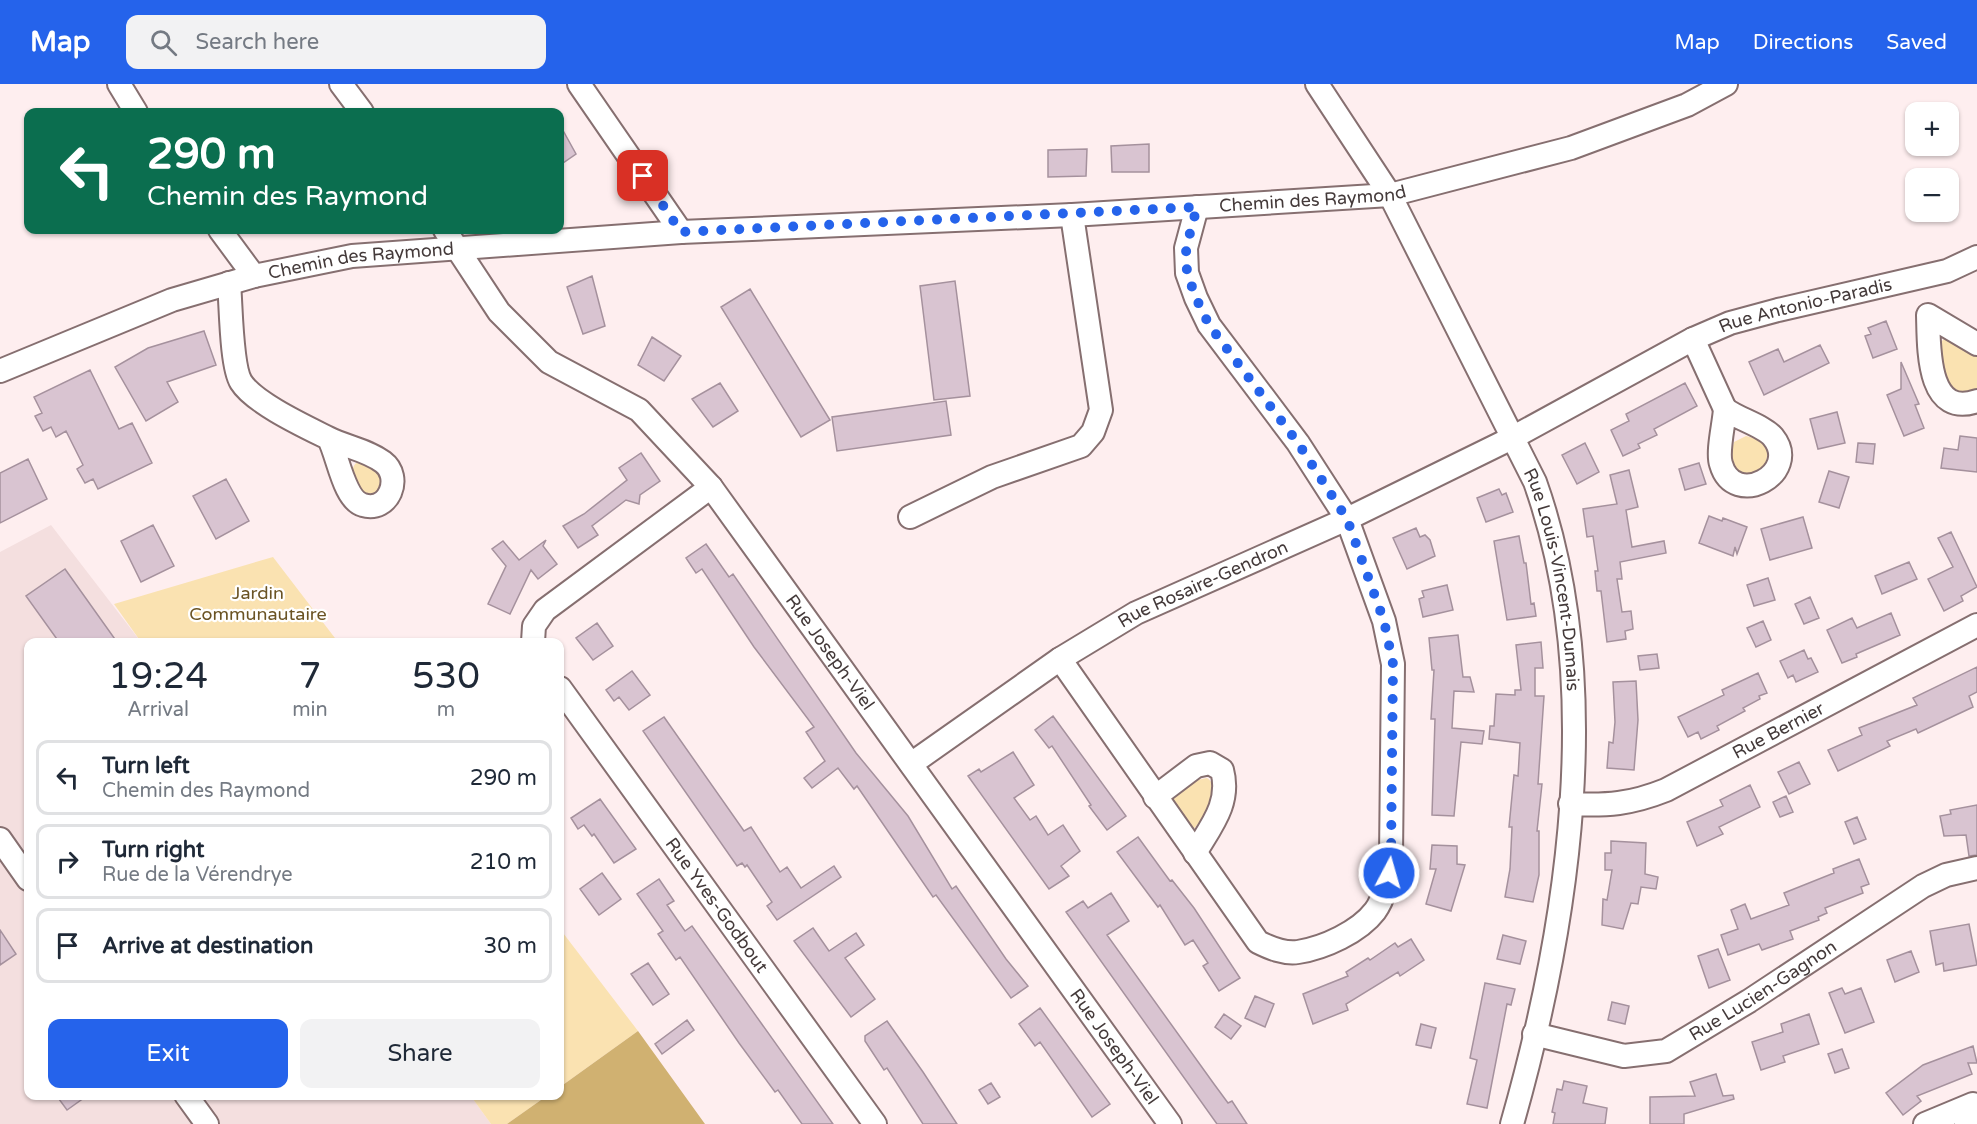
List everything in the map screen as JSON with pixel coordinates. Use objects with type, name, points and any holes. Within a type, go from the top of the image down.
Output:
[{"type":"street","points":[[119,84],[133,108]]},
{"type":"street","points":[[341,84],[359,108]]},
{"type":"street","points":[[579,84],[681,232]]},
{"type":"street","name":"Chemin des Raymond","points":[[0,371],[122,319],[229,283],[352,256],[451,238],[681,232],[1072,215],[1390,195],[1571,148],[1687,105],[1726,84]]},
{"type":"street","name":"Rue Louis-Vincent-Dumais","points":[[1323,86],[1390,195],[1535,482],[1550,524],[1566,611],[1574,681],[1566,870],[1558,932],[1512,1124]]},
{"type":"street","points":[[1060,659],[1245,927],[1258,942],[1275,950],[1296,952],[1320,946],[1354,930],[1376,910],[1382,896],[1391,857],[1393,664],[1384,621],[1347,519],[1298,443],[1209,325],[1196,298],[1187,273],[1186,248],[1197,207]]},
{"type":"street","points":[[910,517],[992,477],[1081,446],[1094,432],[1101,410],[1072,215]]},
{"type":"street","points":[[223,234],[254,276]]},
{"type":"street","name":"Rue Joseph-Viel","points":[[451,238],[499,312],[549,362],[639,410],[711,487],[1170,1124]]},
{"type":"street","name":"Rue Antonio-Paradis","points":[[1512,438],[1693,339],[1730,323],[1947,272],[1977,257]]},
{"type":"street","points":[[1921,278],[1928,315],[1929,352],[1939,388],[1951,401],[1968,404],[1977,401]]},
{"type":"street","points":[[229,283],[236,366],[241,382],[270,405],[329,439]]},
{"type":"street","points":[[1928,315],[1977,344]]},
{"type":"street","points":[[1693,339],[1725,409]]},
{"type":"street","name":"Rue Rosaire-Gendron","points":[[911,764],[1100,633],[1177,592],[1347,519],[1512,438]]},
{"type":"street","points":[[533,638],[534,626],[545,610],[711,487]]},
{"type":"street","name":"Rue Bernier","points":[[1570,804],[1608,806],[1637,801],[1666,790],[1977,625]]},
{"type":"street","name":"Rue Yves-Godbout","points":[[564,694],[875,1124]]},
{"type":"street","points":[[1155,797],[1196,766],[1210,763],[1222,770],[1226,784],[1219,814],[1195,854]]},
{"type":"street","points":[[0,839],[24,873]]},
{"type":"street","name":"Rue Lucien-Gagnon","points":[[1534,1034],[1624,1056],[1666,1051],[1749,1001],[1923,886],[1946,875],[1977,868]]},
{"type":"street","points":[[190,1100],[207,1124]]},
{"type":"street","points":[[1925,1124],[1972,1110]]},
{"type":"shaded area","points":[[51,525],[138,638],[24,638],[24,1100],[474,1100],[491,1124],[0,1124],[0,552]]},
{"type":"shaded area","points":[[638,1031],[705,1124],[507,1124],[541,1100],[564,1100],[564,1084]]},
{"type":"green space","points":[[1944,339],[1962,344],[1977,356],[1977,388],[1966,394],[1952,386],[1945,375],[1939,344]]},
{"type":"green space","points":[[1746,436],[1761,440],[1768,450],[1765,468],[1756,474],[1739,474],[1730,457],[1734,442]]},
{"type":"green space","points":[[356,463],[366,464],[379,471],[384,489],[368,498],[353,477],[353,467]]},
{"type":"green space","name":"Jardin Communautaire","points":[[273,557],[335,638],[138,638],[114,604]]},
{"type":"green space","points":[[1207,778],[1214,790],[1211,805],[1192,830],[1172,799],[1197,780]]},
{"type":"green space","points":[[564,934],[638,1031],[564,1084]]},
{"type":"green space","points":[[474,1100],[541,1100],[507,1124],[491,1124]]},
{"type":"building","points":[[564,132],[576,154],[564,162]]},
{"type":"building","points":[[1149,144],[1149,172],[1112,172],[1111,146]]},
{"type":"building","points":[[1087,149],[1086,176],[1048,177],[1048,150]]},
{"type":"building","points":[[592,276],[605,326],[583,334],[567,287]]},
{"type":"building","points":[[955,281],[970,396],[934,400],[920,286]]},
{"type":"building","points":[[750,289],[830,420],[801,437],[721,307]]},
{"type":"building","points":[[1886,321],[1897,349],[1873,358],[1865,336],[1871,334],[1868,328]]},
{"type":"building","points":[[204,331],[216,365],[167,382],[178,402],[146,421],[115,367],[148,348]]},
{"type":"building","points":[[652,337],[681,356],[664,381],[638,365]]},
{"type":"building","points":[[1820,345],[1829,363],[1764,395],[1749,362],[1778,349],[1784,362]]},
{"type":"building","points":[[1901,362],[1919,404],[1915,405],[1924,428],[1904,436],[1887,395],[1901,389]]},
{"type":"building","points":[[90,370],[119,429],[132,423],[152,463],[98,489],[93,479],[85,483],[77,469],[83,465],[66,431],[56,437],[51,427],[43,431],[35,416],[42,413],[34,397]]},
{"type":"building","points":[[720,383],[738,411],[713,427],[692,399]]},
{"type":"building","points":[[1685,383],[1697,406],[1654,429],[1657,435],[1638,444],[1640,448],[1623,456],[1611,430],[1629,421],[1626,414]]},
{"type":"building","points":[[946,401],[951,435],[837,451],[832,417]]},
{"type":"building","points":[[1837,412],[1845,443],[1818,449],[1810,419]]},
{"type":"building","points":[[1960,436],[1977,438],[1977,472],[1941,468],[1944,448],[1958,450]]},
{"type":"building","points":[[1585,443],[1599,472],[1577,484],[1562,455]]},
{"type":"building","points":[[1858,443],[1875,444],[1873,464],[1856,462]]},
{"type":"building","points":[[641,453],[660,481],[640,495],[639,504],[626,500],[592,526],[598,535],[578,548],[563,526],[584,514],[627,480],[619,468]]},
{"type":"building","points":[[28,459],[47,499],[0,523],[0,473]]},
{"type":"building","points":[[1699,463],[1706,484],[1685,490],[1679,469]]},
{"type":"building","points":[[1629,470],[1638,507],[1626,510],[1632,547],[1664,541],[1666,553],[1620,562],[1622,579],[1617,579],[1622,612],[1631,611],[1633,629],[1625,631],[1626,639],[1607,642],[1601,591],[1597,591],[1595,571],[1598,571],[1593,536],[1587,537],[1583,509],[1617,504],[1610,475]]},
{"type":"building","points":[[1829,471],[1849,477],[1839,508],[1819,502]]},
{"type":"building","points":[[226,479],[249,521],[216,539],[193,496]]},
{"type":"building","points":[[1499,489],[1502,495],[1506,493],[1513,512],[1486,522],[1477,498]]},
{"type":"building","points":[[1709,516],[1722,521],[1723,518],[1747,527],[1737,554],[1735,547],[1733,556],[1699,543]]},
{"type":"building","points":[[1803,517],[1812,548],[1770,560],[1761,529]]},
{"type":"building","points":[[153,525],[174,566],[141,582],[121,541]]},
{"type":"building","points":[[1416,528],[1420,537],[1425,535],[1430,540],[1435,556],[1407,569],[1393,538]]},
{"type":"building","points":[[1951,532],[1977,587],[1961,596],[1963,601],[1944,611],[1928,579],[1953,567],[1938,538]]},
{"type":"building","points":[[1519,536],[1524,563],[1526,563],[1531,604],[1534,603],[1536,616],[1507,620],[1494,541]]},
{"type":"building","points":[[546,540],[543,546],[557,564],[538,579],[531,570],[510,614],[488,604],[506,566],[492,549],[503,541],[519,560]]},
{"type":"building","points":[[706,544],[729,577],[733,574],[856,753],[908,816],[952,889],[956,886],[1006,959],[1028,986],[1011,998],[936,895],[933,897],[857,786],[854,789],[838,768],[812,788],[804,778],[825,761],[806,732],[814,727],[754,647],[702,569],[696,573],[686,558]]},
{"type":"building","points":[[1909,562],[1917,579],[1882,594],[1875,576]]},
{"type":"building","points":[[65,569],[114,638],[56,638],[26,596]]},
{"type":"building","points":[[1768,578],[1775,600],[1754,606],[1747,585]]},
{"type":"building","points":[[1447,585],[1453,610],[1423,617],[1419,599],[1424,597],[1422,591]]},
{"type":"building","points":[[1810,597],[1819,618],[1804,624],[1795,604]]},
{"type":"building","points":[[1891,613],[1900,635],[1856,654],[1857,657],[1842,663],[1827,630],[1852,618],[1857,628]]},
{"type":"building","points":[[1763,621],[1771,640],[1756,647],[1747,628]]},
{"type":"building","points":[[597,623],[613,646],[593,660],[576,638]]},
{"type":"building","points":[[1458,635],[1463,677],[1470,677],[1474,692],[1454,691],[1452,728],[1484,731],[1482,744],[1461,742],[1454,816],[1432,815],[1435,719],[1431,719],[1434,670],[1432,670],[1429,638]]},
{"type":"building","points":[[1541,642],[1543,668],[1535,668],[1535,696],[1544,696],[1538,784],[1542,784],[1537,831],[1539,831],[1539,875],[1533,902],[1505,897],[1510,869],[1512,827],[1509,827],[1514,775],[1518,776],[1520,743],[1489,739],[1490,726],[1494,726],[1496,694],[1515,695],[1515,690],[1521,690],[1516,645]]},
{"type":"building","points":[[1804,650],[1818,672],[1796,682],[1793,675],[1788,678],[1780,661]]},
{"type":"building","points":[[1657,654],[1659,668],[1640,670],[1638,656]]},
{"type":"building","points":[[1977,667],[1977,692],[1969,696],[1973,707],[1918,733],[1916,729],[1887,741],[1890,746],[1838,771],[1828,750],[1862,735],[1859,728],[1917,705],[1913,698]]},
{"type":"building","points":[[632,671],[650,695],[629,710],[619,697],[614,701],[606,690]]},
{"type":"building","points":[[1758,673],[1767,693],[1743,708],[1745,711],[1717,726],[1719,730],[1701,739],[1698,732],[1688,737],[1678,717],[1724,695],[1722,690]]},
{"type":"building","points":[[1636,681],[1638,720],[1634,770],[1607,768],[1609,742],[1613,743],[1615,722],[1613,682]]},
{"type":"building","points":[[1053,716],[1126,816],[1107,830],[1089,806],[1091,805],[1052,746],[1049,748],[1035,730]]},
{"type":"building","points":[[664,717],[744,831],[751,827],[780,872],[787,867],[801,888],[834,866],[841,877],[777,920],[767,906],[772,902],[747,865],[745,867],[742,863],[737,866],[643,731]]},
{"type":"building","points":[[1013,752],[1034,785],[1014,798],[1030,820],[1036,816],[1048,835],[1063,825],[1080,851],[1061,866],[1069,876],[1049,889],[968,776],[979,769],[981,772]]},
{"type":"building","points":[[1799,762],[1810,784],[1789,794],[1778,772]]},
{"type":"building","points":[[1750,785],[1760,807],[1719,827],[1723,834],[1697,846],[1687,822],[1723,806],[1720,800]]},
{"type":"building","points":[[1786,796],[1793,812],[1780,817],[1773,802]]},
{"type":"building","points":[[600,799],[636,849],[614,863],[594,834],[592,836],[584,825],[578,829],[571,818]]},
{"type":"building","points":[[1977,805],[1977,855],[1969,856],[1966,835],[1944,836],[1940,816],[1951,814],[1950,810]]},
{"type":"building","points":[[1857,817],[1866,839],[1854,844],[1845,822]]},
{"type":"building","points":[[1138,837],[1170,881],[1172,880],[1194,908],[1240,978],[1219,991],[1203,966],[1208,963],[1193,940],[1185,945],[1160,905],[1158,907],[1117,852]]},
{"type":"building","points":[[1611,841],[1646,843],[1645,874],[1658,877],[1656,889],[1641,887],[1638,904],[1631,903],[1623,929],[1602,925],[1603,899],[1607,900],[1612,870],[1605,870],[1605,853],[1611,853]]},
{"type":"building","points":[[1432,845],[1457,846],[1457,864],[1465,865],[1451,911],[1426,904],[1436,869],[1430,869]]},
{"type":"building","points":[[1859,859],[1869,884],[1861,887],[1863,893],[1825,908],[1827,913],[1818,917],[1819,920],[1790,931],[1793,939],[1762,950],[1759,944],[1728,955],[1721,935],[1738,929],[1731,910],[1745,904],[1751,919],[1789,905],[1784,893],[1834,873],[1833,869]]},
{"type":"building","points":[[602,873],[621,899],[599,915],[580,889]]},
{"type":"building","points":[[659,879],[674,901],[667,905],[685,931],[692,926],[833,1124],[802,1124],[778,1090],[775,1092],[739,1043],[680,957],[676,960],[658,934],[663,931],[637,894]]},
{"type":"building","points":[[1111,893],[1129,921],[1107,935],[1228,1103],[1232,1101],[1247,1124],[1217,1124],[1066,912],[1083,901],[1088,908]]},
{"type":"building","points":[[1969,924],[1977,965],[1944,971],[1943,963],[1936,965],[1930,931]]},
{"type":"building","points":[[813,928],[829,951],[856,933],[864,945],[845,958],[875,999],[851,1017],[794,941]]},
{"type":"building","points":[[0,930],[16,954],[0,965]]},
{"type":"building","points":[[1503,935],[1526,941],[1520,964],[1497,959]]},
{"type":"building","points":[[1411,939],[1424,960],[1400,976],[1398,972],[1346,1004],[1348,1010],[1313,1024],[1303,994],[1348,976],[1346,972],[1368,958],[1370,960],[1395,943],[1398,947]]},
{"type":"building","points":[[1718,949],[1730,980],[1709,988],[1698,956]]},
{"type":"building","points":[[1911,951],[1919,972],[1895,982],[1887,960]]},
{"type":"building","points":[[648,963],[669,994],[653,1005],[631,974]]},
{"type":"building","points":[[1485,983],[1515,989],[1511,1005],[1507,1004],[1487,1108],[1467,1104],[1477,1060],[1470,1058]]},
{"type":"building","points":[[1842,988],[1845,994],[1861,988],[1874,1022],[1845,1033],[1829,993]]},
{"type":"building","points":[[1255,996],[1274,1004],[1265,1027],[1245,1018]]},
{"type":"building","points":[[1612,1002],[1629,1006],[1625,1024],[1608,1020]]},
{"type":"building","points":[[1040,1008],[1110,1104],[1092,1117],[1040,1042],[1035,1046],[1019,1024]]},
{"type":"building","points":[[1224,1014],[1241,1026],[1231,1039],[1215,1027]]},
{"type":"building","points":[[1809,1014],[1819,1044],[1783,1056],[1785,1062],[1761,1070],[1752,1042],[1783,1032],[1781,1024]]},
{"type":"building","points":[[687,1020],[694,1030],[662,1054],[655,1044]]},
{"type":"building","points":[[887,1021],[957,1124],[923,1124],[887,1068],[884,1070],[865,1041],[865,1036]]},
{"type":"building","points":[[1421,1024],[1436,1028],[1431,1048],[1416,1045]]},
{"type":"building","points":[[1973,1046],[1977,1063],[1968,1063],[1972,1074],[1917,1096],[1921,1101],[1903,1115],[1886,1093],[1923,1065]]},
{"type":"building","points":[[1842,1049],[1849,1068],[1835,1073],[1828,1054]]},
{"type":"building","points":[[1716,1074],[1723,1096],[1733,1095],[1734,1099],[1684,1114],[1684,1124],[1650,1124],[1650,1097],[1695,1096],[1690,1082]]},
{"type":"building","points":[[1564,1081],[1587,1086],[1583,1103],[1607,1108],[1605,1124],[1553,1124],[1555,1113],[1552,1112],[1557,1089],[1562,1090]]},
{"type":"building","points":[[991,1083],[1000,1097],[988,1104],[979,1090]]},
{"type":"building","points":[[60,1100],[81,1100],[67,1110]]},
{"type":"route","points":[[643,176],[681,232],[1072,215],[1197,207],[1186,248],[1187,273],[1196,298],[1209,325],[1298,443],[1347,519],[1384,621],[1393,664],[1394,731],[1389,873]]}]
